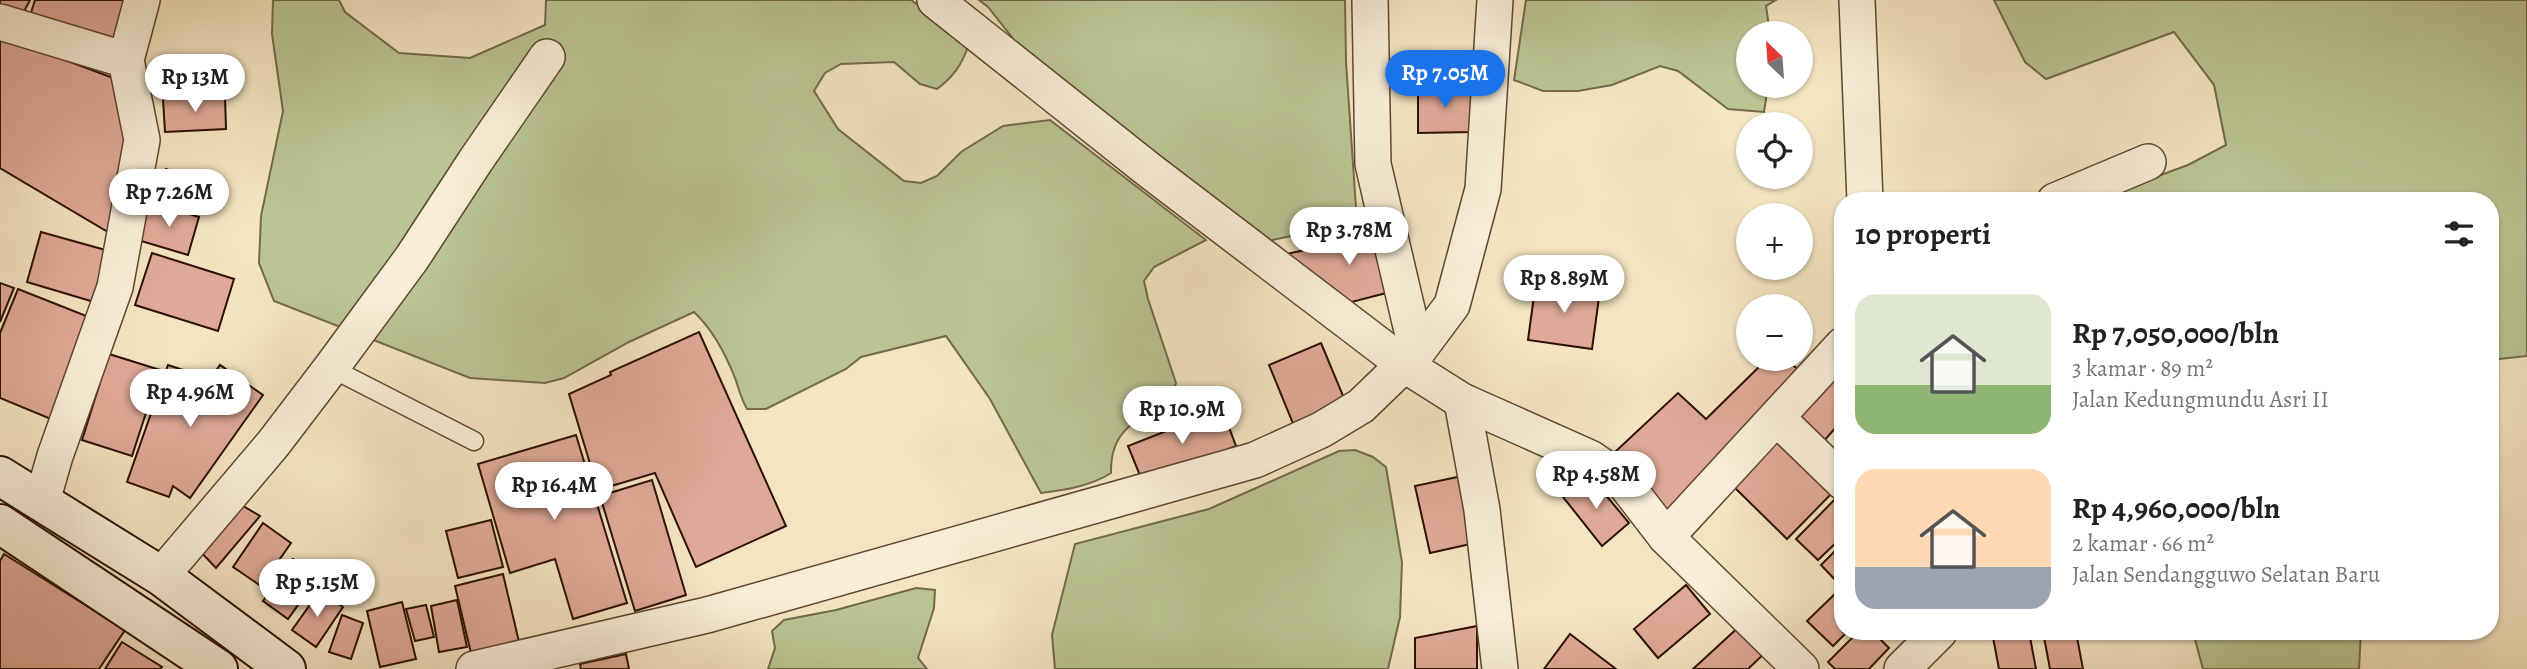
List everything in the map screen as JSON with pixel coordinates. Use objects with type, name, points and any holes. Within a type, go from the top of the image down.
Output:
[{"type":"main road","points":[[0,475],[104,543],[161,576],[285,669]]},
{"type":"main road","points":[[0,524],[218,669]]},
{"type":"street","points":[[42,501],[55,456],[115,286],[142,140],[125,60],[142,0]]},
{"type":"street","points":[[935,0],[1149,170],[1411,359],[1462,401],[1590,458],[1622,480],[1666,537],[1801,669]]},
{"type":"street","points":[[1370,0],[1373,164],[1411,359]]},
{"type":"street","points":[[474,669],[707,615],[1255,460],[1321,430],[1361,406],[1411,359],[1441,321],[1455,298],[1483,189],[1495,0]]},
{"type":"street","points":[[1857,0],[1865,192]]},
{"type":"street","points":[[0,22],[125,60]]},
{"type":"street","points":[[161,576],[273,444],[331,368],[412,258],[547,57]]},
{"type":"street","points":[[2076,192],[2148,162]]},
{"type":"street","points":[[1666,537],[1834,355]]},
{"type":"street","points":[[1462,401],[1482,510],[1502,667]]},
{"type":"street","points":[[1777,418],[1834,473]]},
{"type":"street","points":[[1902,669],[1931,640]]},
{"type":"street","points":[[225,669],[252,642]]},
{"type":"lane","points":[[331,368],[474,441]]},
{"type":"green space","points":[[275,0],[339,0],[345,12],[399,53],[470,58],[545,25],[546,0],[911,0],[944,24],[968,47],[959,65],[937,89],[920,84],[894,62],[841,64],[825,73],[814,91],[838,129],[904,181],[921,183],[937,176],[961,152],[1003,126],[1050,120],[1206,240],[1154,267],[1144,281],[1176,383],[1171,401],[1137,421],[1121,436],[1115,446],[1111,473],[1086,484],[1041,493],[990,399],[946,336],[861,357],[846,369],[766,409],[747,409],[723,351],[713,334],[694,312],[629,342],[564,378],[545,383],[470,378],[274,301],[259,263],[261,216],[283,111],[272,34]]},
{"type":"green space","points":[[979,0],[1345,0],[1346,62],[1357,222],[1268,241],[1220,215],[1015,41],[988,7]]},
{"type":"green space","points":[[1526,0],[1776,0],[1766,6],[1768,21],[1736,21],[1736,98],[1766,98],[1764,112],[1728,109],[1678,71],[1660,66],[1612,85],[1578,91],[1543,91],[1514,80]]},
{"type":"green space","points":[[1994,0],[2527,0],[2527,356],[2499,359],[2499,192],[2114,192],[2188,165],[2226,145],[2214,85],[2174,32],[2046,79],[2025,62]]},
{"type":"green space","points":[[1355,450],[1373,457],[1386,467],[1402,562],[1400,617],[1388,669],[1055,669],[1052,635],[1075,544],[1209,509],[1339,451]]},
{"type":"green space","points":[[916,588],[935,590],[934,608],[918,658],[927,669],[768,669],[775,648],[772,631],[784,620],[836,610]]},
{"type":"green space","points":[[2195,640],[2361,640],[2359,669],[2203,669]]},
{"type":"building","points":[[0,0],[30,0],[18,23],[0,15]]},
{"type":"building","points":[[35,0],[134,0],[118,46],[30,16]]},
{"type":"building","points":[[0,36],[116,79],[141,138],[113,235],[0,168]]},
{"type":"building","points":[[1472,88],[1472,132],[1418,133],[1418,89]]},
{"type":"building","points":[[225,96],[226,129],[165,132],[163,99]]},
{"type":"building","points":[[166,169],[207,184],[197,212],[155,197]]},
{"type":"building","points":[[150,202],[199,217],[188,255],[138,240]]},
{"type":"building","points":[[41,232],[109,251],[94,302],[27,282]]},
{"type":"building","points":[[1382,233],[1394,291],[1348,303],[1282,255]]},
{"type":"building","points":[[152,253],[234,279],[218,331],[135,305]]},
{"type":"building","points":[[1536,281],[1600,290],[1592,349],[1528,340]]},
{"type":"building","points":[[0,283],[14,288],[0,322]]},
{"type":"building","points":[[18,289],[99,321],[58,422],[0,398],[0,333]]},
{"type":"building","points":[[699,332],[786,526],[696,567],[655,473],[598,490],[569,394],[611,375],[610,372]]},
{"type":"building","points":[[1321,343],[1346,403],[1294,426],[1269,365]]},
{"type":"building","points":[[109,354],[160,370],[132,456],[82,440]]},
{"type":"building","points":[[168,365],[210,379],[220,365],[263,395],[190,498],[173,486],[169,497],[127,482]]},
{"type":"building","points":[[1834,367],[1834,429],[1818,448],[1786,419]]},
{"type":"building","points":[[1755,371],[1800,371],[1809,379],[1674,519],[1615,452],[1678,393],[1706,419]]},
{"type":"building","points":[[1222,409],[1236,446],[1143,483],[1128,446]]},
{"type":"building","points":[[1778,434],[1834,491],[1787,539],[1730,483]]},
{"type":"building","points":[[576,435],[627,603],[573,619],[555,559],[510,573],[478,464]]},
{"type":"building","points":[[1462,476],[1475,543],[1430,553],[1415,486]]},
{"type":"building","points":[[1590,476],[1629,523],[1602,546],[1563,497]]},
{"type":"building","points":[[652,480],[686,595],[635,611],[600,496]]},
{"type":"building","points":[[233,500],[260,516],[216,568],[196,547]]},
{"type":"building","points":[[1834,500],[1834,545],[1818,560],[1796,539]]},
{"type":"building","points":[[491,520],[503,567],[458,578],[446,531]]},
{"type":"building","points":[[263,523],[291,543],[261,586],[233,567]]},
{"type":"building","points":[[1834,552],[1834,579],[1821,565]]},
{"type":"building","points":[[4,554],[125,630],[99,669],[0,669],[0,561]]},
{"type":"building","points":[[293,559],[318,577],[288,619],[263,601]]},
{"type":"building","points":[[503,574],[519,642],[471,653],[455,586]]},
{"type":"building","points":[[1686,585],[1710,614],[1658,658],[1634,629]]},
{"type":"building","points":[[319,592],[343,607],[316,647],[292,630]]},
{"type":"building","points":[[1834,595],[1834,640],[1839,640],[1833,646],[1807,621]]},
{"type":"building","points":[[457,600],[467,647],[439,652],[431,606]]},
{"type":"building","points":[[402,602],[416,659],[380,667],[367,611]]},
{"type":"building","points":[[426,605],[434,637],[415,641],[406,609]]},
{"type":"building","points":[[342,615],[363,623],[351,659],[329,652]]},
{"type":"building","points":[[1742,624],[1767,651],[1748,669],[1693,669]]},
{"type":"building","points":[[1477,626],[1477,669],[1415,669],[1415,638]]},
{"type":"building","points":[[1570,634],[1616,669],[1544,669]]},
{"type":"building","points":[[1850,640],[1881,640],[1889,648],[1869,669],[1835,669],[1828,662]]},
{"type":"building","points":[[1994,640],[2031,640],[2036,669],[1999,669]]},
{"type":"building","points":[[2045,640],[2078,640],[2083,669],[2050,669]]},
{"type":"building","points":[[122,642],[162,667],[105,669]]},
{"type":"building","points":[[626,654],[629,669],[581,669],[580,664]]}]
